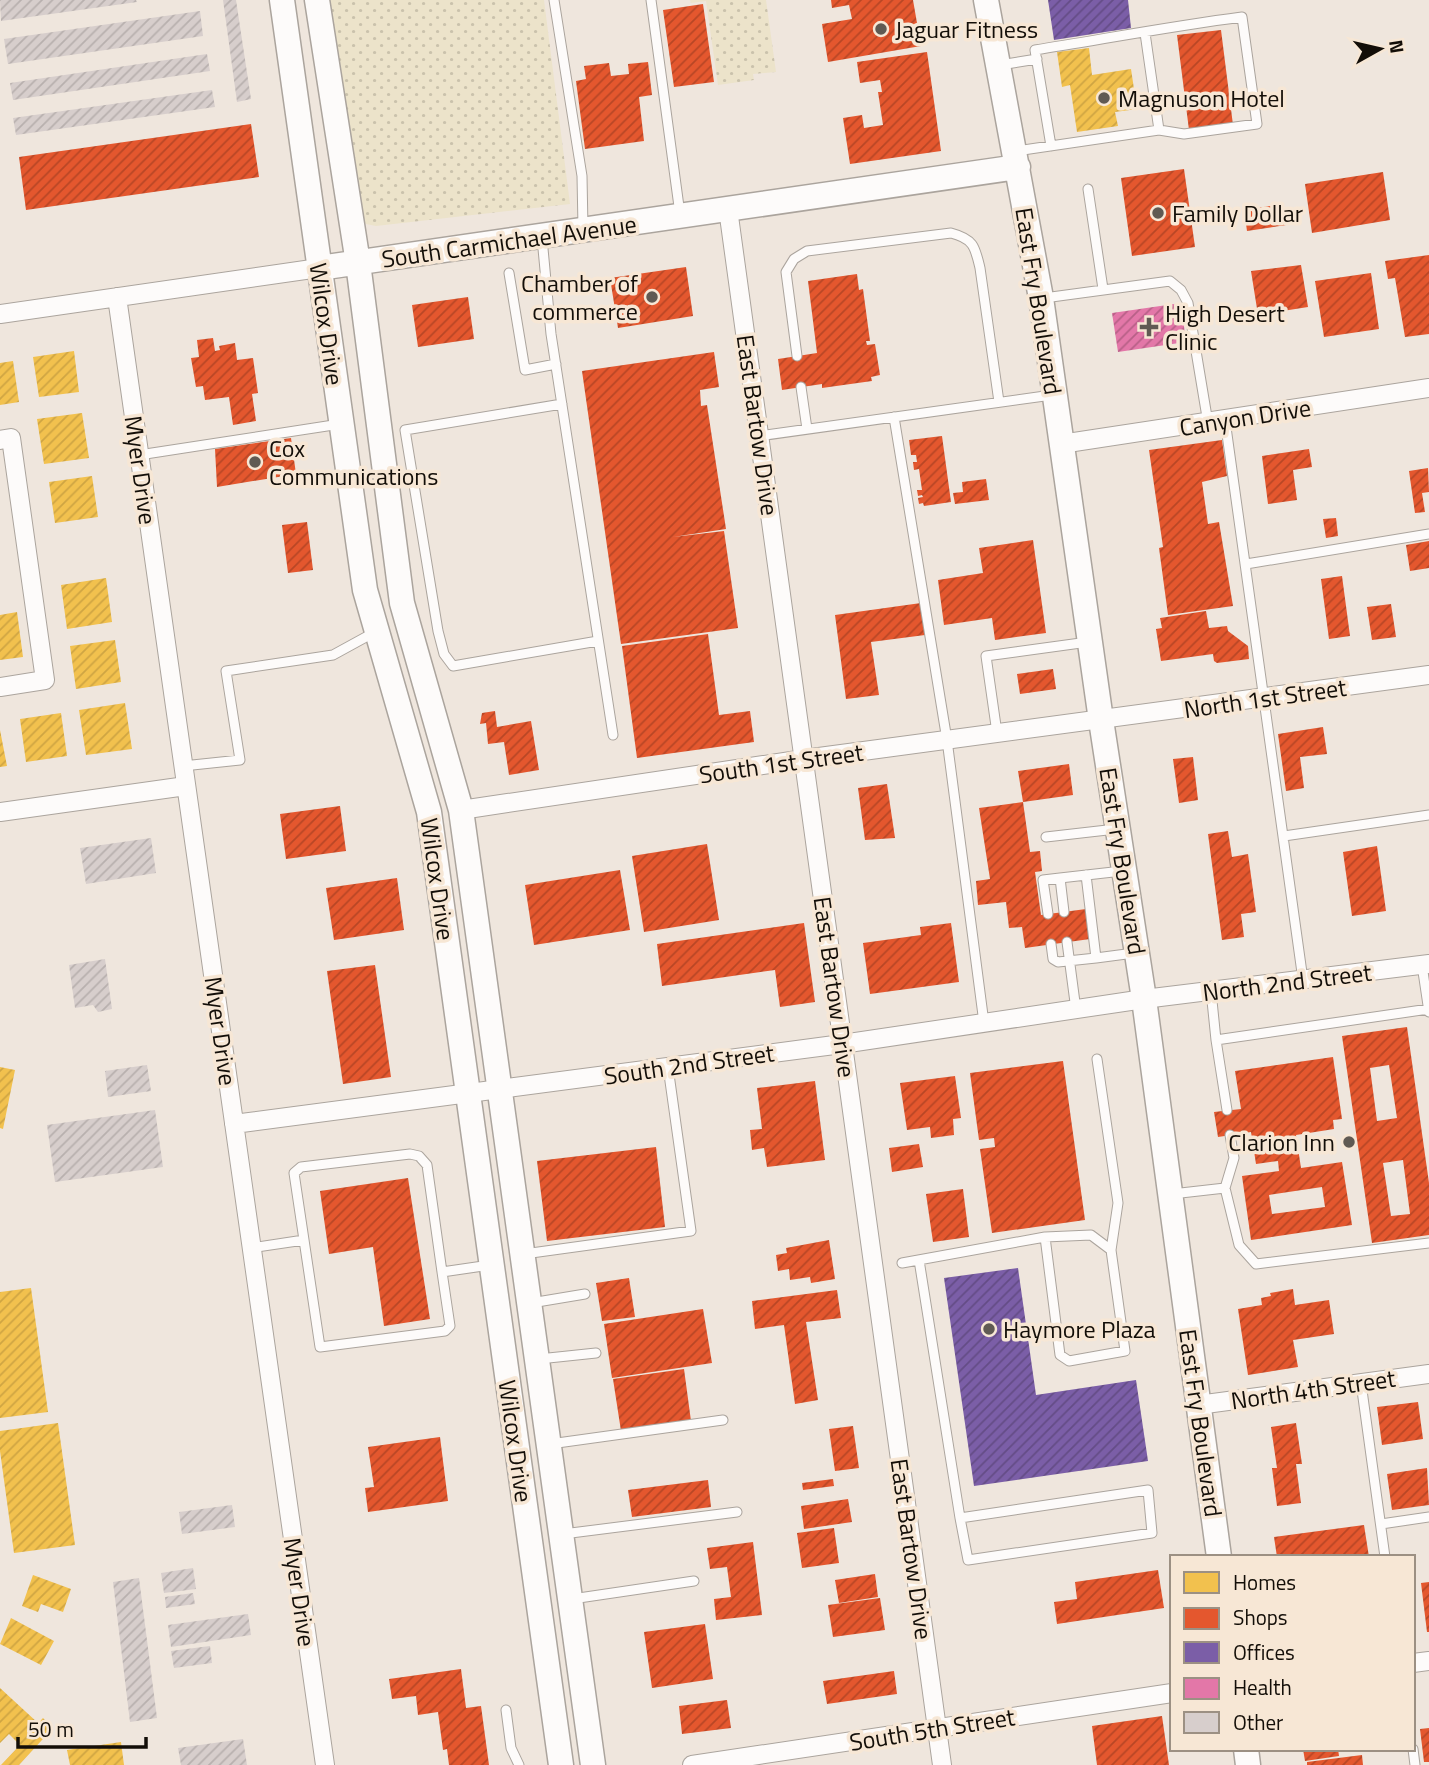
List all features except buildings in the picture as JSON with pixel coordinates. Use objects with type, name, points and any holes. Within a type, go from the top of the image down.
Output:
[{"type":"street","name":"Wilcox Drive","points":[[282,0],[365,590],[429,812],[561,1765]]},
{"type":"street","name":"Wilcox Drive","points":[[317,0],[358,262],[402,603],[461,810],[593,1765]]},
{"type":"street","name":"East Fry Boulevard","points":[[986,0],[1041,298],[1089,641],[1144,999],[1219,1555]]},
{"type":"street","name":"South Carmichael Avenue","points":[[0,314],[728,209],[1016,159]]},
{"type":"street","name":"East Bartow Drive","points":[[728,209],[942,1765]]},
{"type":"street","name":"Myer Drive","points":[[117,297],[325,1765]]},
{"type":"street","name":"Canyon Drive","points":[[1061,444],[1429,388]]},
{"type":"street","points":[[0,440],[11,438],[46,680],[0,687]]},
{"type":"street","name":"North 1st Street","points":[[1101,720],[1429,676]]},
{"type":"street","name":"South 1st Street","points":[[461,810],[804,759],[1101,720]]},
{"type":"street","points":[[0,812],[186,786]]},
{"type":"street","name":"North 2nd Street","points":[[1144,999],[1426,965]]},
{"type":"street","name":"South 2nd Street","points":[[234,1124],[842,1044],[1144,999]]},
{"type":"street","name":"North 4th Street","points":[[1198,1405],[1429,1374]]},
{"type":"street","name":"South 5th Street","points":[[692,1765],[1170,1693]]},
{"type":"lane","points":[[554,0],[582,176],[583,230]]},
{"type":"lane","points":[[651,0],[680,216]]},
{"type":"lane","points":[[1016,159],[1051,146],[1159,130],[1184,134],[1257,124],[1242,17],[1035,50],[1051,146]]},
{"type":"lane","points":[[1145,33],[1159,130]]},
{"type":"lane","points":[[999,65],[1037,59]]},
{"type":"lane","points":[[1088,189],[1104,289]]},
{"type":"lane","points":[[797,356],[786,272],[794,259],[807,251],[951,233],[964,236],[974,246],[980,268],[999,402]]},
{"type":"lane","points":[[542,236],[556,364],[613,735]]},
{"type":"lane","points":[[509,273],[525,370],[556,364]]},
{"type":"lane","points":[[1041,298],[1170,281],[1181,290],[1188,303],[1217,422],[1246,564],[1303,980]]},
{"type":"lane","points":[[801,387],[807,429]]},
{"type":"lane","points":[[759,436],[1054,394]]},
{"type":"lane","points":[[562,404],[405,430],[438,631],[444,654],[453,666],[598,641]]},
{"type":"lane","points":[[894,417],[947,740],[984,1023]]},
{"type":"lane","points":[[139,455],[342,424]]},
{"type":"lane","points":[[1246,564],[1429,534]]},
{"type":"lane","points":[[183,766],[240,760],[226,671],[333,655],[376,631]]},
{"type":"lane","points":[[997,733],[986,656],[1089,641]]},
{"type":"lane","points":[[1284,836],[1429,815]]},
{"type":"lane","points":[[1046,837],[1118,828]]},
{"type":"lane","points":[[1048,914],[1043,880],[1124,871]]},
{"type":"lane","points":[[1086,875],[1096,958]]},
{"type":"lane","points":[[1060,878],[1064,912]]},
{"type":"lane","points":[[1067,942],[1076,1010]]},
{"type":"lane","points":[[1051,944],[1053,959],[1058,962],[1137,953]]},
{"type":"lane","points":[[1216,1040],[1429,1011],[1426,965]]},
{"type":"lane","points":[[1211,991],[1227,1110]]},
{"type":"lane","points":[[1045,1237],[1060,1355],[1069,1361],[1125,1351],[1111,1250],[1118,1203],[1097,1059]]},
{"type":"lane","points":[[522,1255],[691,1231],[668,1067]]},
{"type":"lane","points":[[1230,1135],[1234,1158],[1225,1188],[1239,1245],[1256,1264],[1429,1243]]},
{"type":"lane","points":[[410,1154],[419,1156],[427,1165],[442,1272],[450,1325],[445,1331],[320,1347],[294,1173],[301,1167],[410,1154]]},
{"type":"lane","points":[[1170,1194],[1225,1188]]},
{"type":"lane","points":[[902,1263],[1045,1237],[1091,1235],[1111,1250]]},
{"type":"lane","points":[[251,1248],[304,1240]]},
{"type":"lane","points":[[919,1260],[960,1518],[968,1560],[1152,1533],[1148,1490],[960,1518]]},
{"type":"lane","points":[[442,1272],[491,1265]]},
{"type":"lane","points":[[529,1303],[585,1294]]},
{"type":"lane","points":[[537,1359],[596,1353]]},
{"type":"lane","points":[[1362,1383],[1385,1555]]},
{"type":"lane","points":[[549,1444],[723,1420]]},
{"type":"lane","points":[[561,1534],[737,1512]]},
{"type":"lane","points":[[1381,1524],[1429,1517]]},
{"type":"lane","points":[[570,1599],[694,1581]]},
{"type":"lane","points":[[506,1710],[511,1748],[519,1765]]},
{"type":"sand","points":[[328,0],[544,0],[570,204],[376,226],[366,224],[360,216]]},
{"type":"sand","points":[[690,0],[766,0],[776,72],[753,74],[754,80],[718,85],[706,1],[691,3]]},
{"type":"place","name":"Jaguar Fitness","points":[[881,29]]},
{"type":"place","name":"Magnuson Hotel","points":[[1104,98]]},
{"type":"place","name":"Family Dollar","points":[[1158,213]]},
{"type":"place","name":"Chamber of commerce","points":[[652,297]]},
{"type":"place","name":"High Desert Clinic","points":[[1149,327]]},
{"type":"place","name":"Cox Communications","points":[[255,462]]},
{"type":"place","name":"Clarion Inn","points":[[1349,1142]]},
{"type":"place","name":"Haymore Plaza","points":[[989,1329]]}]
